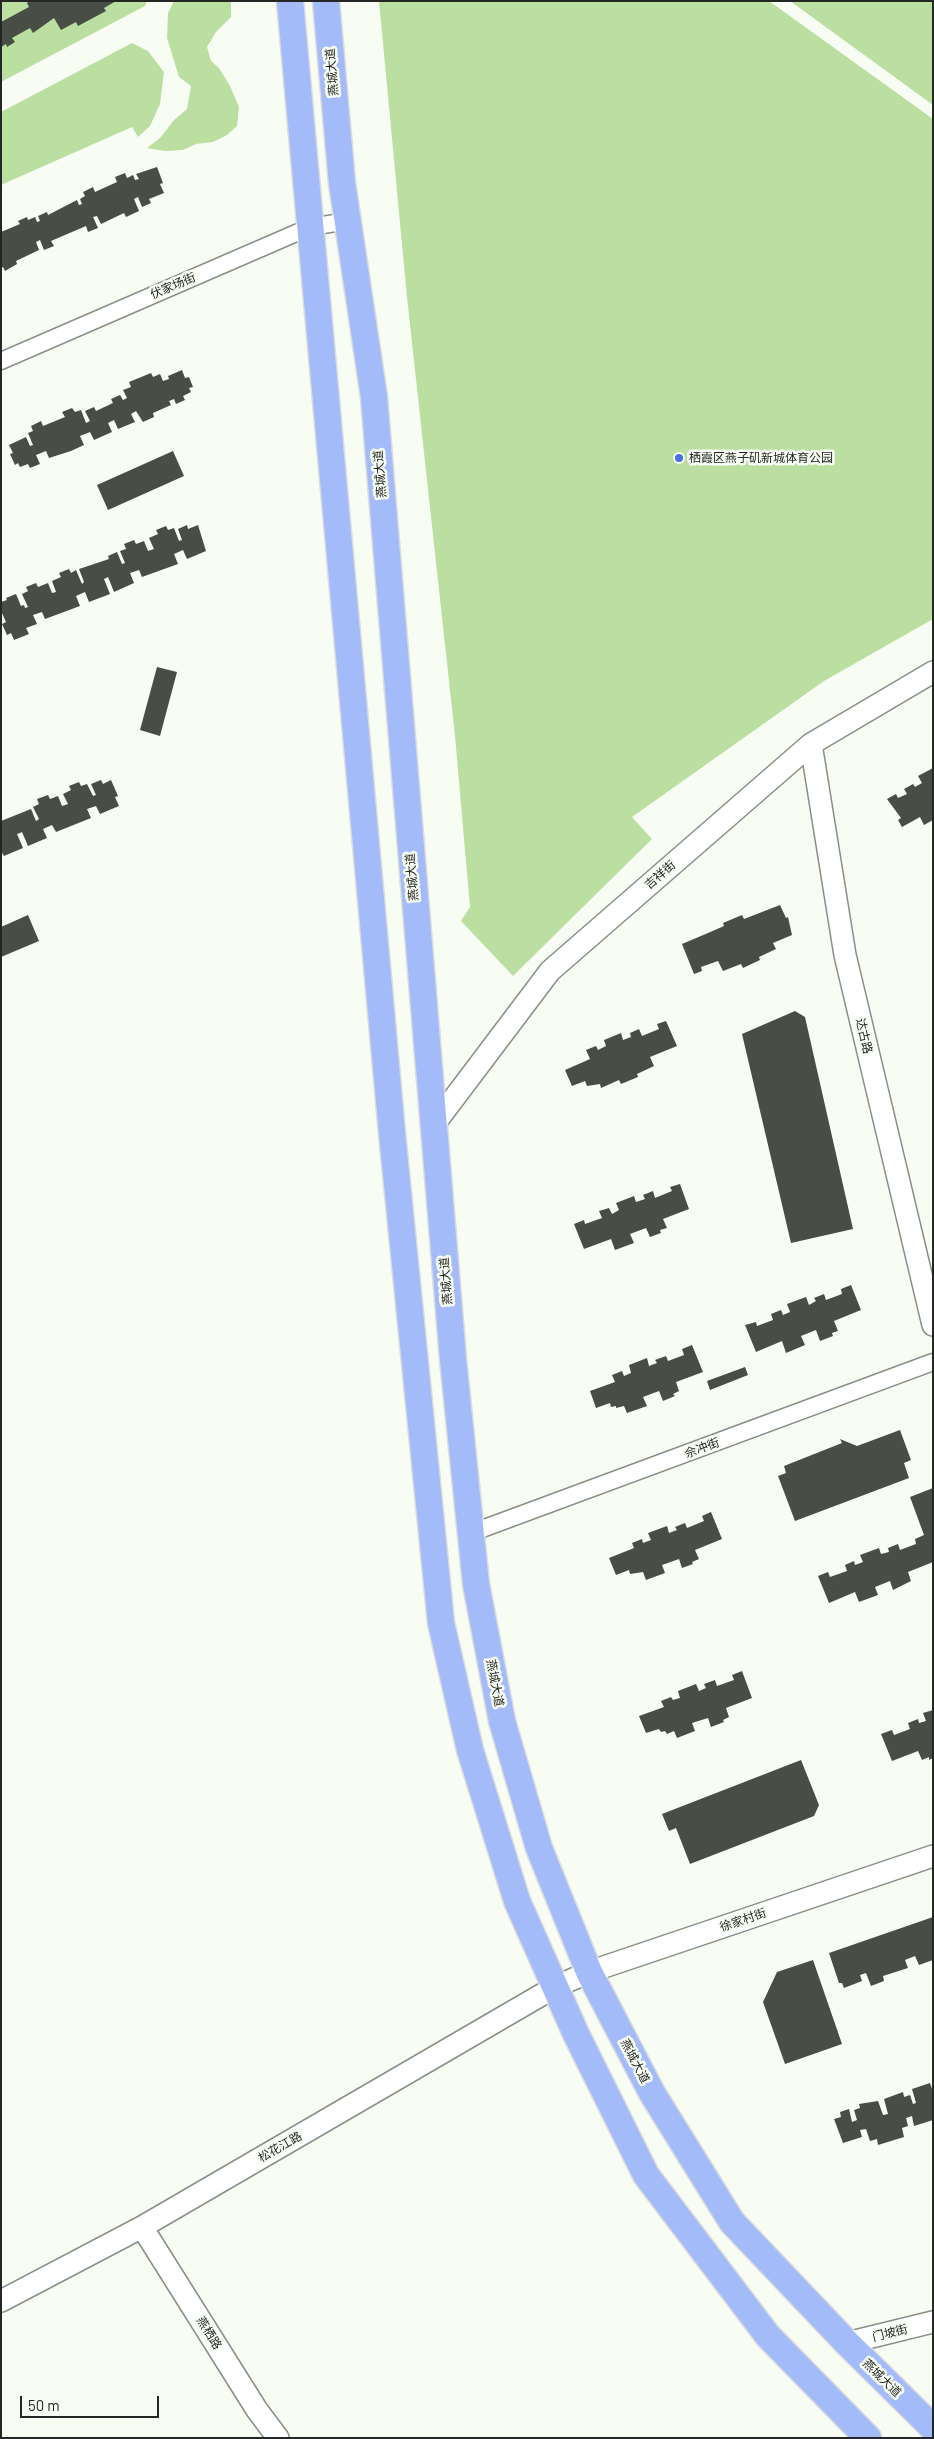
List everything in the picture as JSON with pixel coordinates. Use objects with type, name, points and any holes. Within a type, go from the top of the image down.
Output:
[{"type":"main road","points":[[290,1],[393,1142],[441,1622],[470,1750],[517,1901],[555,1987],[646,2175],[768,2336],[868,2438]]},
{"type":"main road","name":"燕城大道","points":[[326,1],[342,183],[374,397],[453,1359],[476,1584],[502,1721],[538,1848],[589,1972],[652,2093],[732,2222],[847,2343],[933,2428]]},
{"type":"street","name":"伏家场街","points":[[1,361],[310,227],[348,221]]},
{"type":"street","name":"吉祥街","points":[[433,1126],[550,971],[811,744],[933,672]]},
{"type":"street","name":"达古路","points":[[811,744],[845,955],[933,1325]]},
{"type":"street","name":"佘冲街","points":[[471,1533],[933,1362]]},
{"type":"street","name":"徐家村街","points":[[555,1987],[589,1972],[933,1856]]},
{"type":"street","name":"松花江路","points":[[1,2301],[142,2227],[555,1987]]},
{"type":"street","name":"燕栖路","points":[[142,2227],[258,2410],[278,2438]]},
{"type":"street","name":"门坡街","points":[[847,2343],[933,2322]]},
{"type":"green space","points":[[1,1],[147,1],[145,6],[1,82]]},
{"type":"green space","points":[[174,1],[231,1],[231,17],[216,32],[207,47],[211,61],[219,68],[230,86],[239,107],[237,126],[227,135],[213,142],[196,144],[183,150],[165,151],[147,148],[160,138],[174,120],[187,109],[191,86],[179,77],[167,38],[168,13]]},
{"type":"green space","name":"栖霞区燕子矶新城体育公园","points":[[379,1],[769,1],[933,119],[933,619],[824,681],[632,817],[652,839],[513,976],[461,921],[470,907],[455,736],[407,297]]},
{"type":"green space","points":[[790,1],[933,1],[933,105]]},
{"type":"green space","points":[[132,43],[148,51],[164,72],[160,104],[150,126],[138,137],[132,127],[1,185],[1,112]]},
{"type":"building","points":[[29,1],[116,1],[104,8],[106,11],[78,26],[76,22],[61,30],[54,18],[33,33],[30,28],[12,38],[15,42],[7,47],[6,44],[1,47],[1,22],[29,7],[27,3]]},
{"type":"building","points":[[157,167],[163,183],[160,184],[164,193],[149,199],[151,203],[142,207],[138,197],[134,199],[139,211],[126,217],[124,213],[101,224],[97,216],[93,217],[98,228],[88,232],[86,226],[51,241],[54,246],[44,250],[40,240],[36,242],[39,250],[16,261],[17,264],[5,271],[3,267],[1,268],[1,232],[20,224],[18,221],[27,217],[28,220],[35,217],[37,222],[40,221],[38,216],[47,212],[48,215],[77,200],[79,205],[82,204],[80,199],[85,196],[83,192],[93,187],[95,192],[117,182],[115,177],[125,173],[127,178],[133,175],[135,180],[139,179],[136,174]]},
{"type":"building","points":[[182,370],[185,378],[189,377],[193,387],[189,388],[191,392],[183,396],[185,400],[176,404],[174,399],[169,401],[171,405],[153,413],[154,417],[143,422],[136,411],[131,414],[135,422],[118,429],[114,420],[108,423],[112,432],[94,440],[90,432],[80,436],[84,445],[49,458],[46,451],[36,455],[40,464],[30,468],[28,464],[20,467],[18,463],[15,465],[10,454],[13,453],[9,445],[26,437],[30,446],[33,445],[28,433],[33,431],[31,426],[41,421],[43,426],[65,417],[62,412],[72,408],[75,412],[81,410],[86,423],[90,421],[85,411],[94,407],[96,411],[113,403],[111,399],[120,395],[123,400],[127,398],[123,390],[131,387],[129,382],[151,373],[153,377],[160,374],[163,381],[169,379],[168,376]]},
{"type":"building","points":[[173,451],[184,476],[108,510],[97,485]]},
{"type":"building","points":[[187,525],[188,529],[198,525],[206,551],[187,559],[183,550],[174,554],[178,564],[142,577],[139,570],[130,573],[134,583],[114,592],[108,577],[104,579],[110,594],[89,602],[85,592],[76,596],[80,606],[45,619],[42,612],[33,615],[37,624],[26,628],[29,634],[14,640],[11,633],[7,635],[2,624],[6,622],[1,611],[1,602],[7,600],[6,598],[16,594],[21,606],[28,607],[22,594],[28,591],[26,587],[36,583],[38,587],[48,583],[52,593],[56,592],[52,581],[61,577],[59,573],[69,569],[71,573],[76,570],[82,584],[84,582],[79,569],[109,559],[108,556],[117,552],[122,564],[125,563],[120,551],[126,549],[124,544],[134,540],[136,544],[144,541],[148,551],[154,549],[149,538],[158,534],[156,530],[166,526],[168,530],[174,528],[179,541],[182,540],[178,529]]},
{"type":"building","points":[[157,667],[177,672],[160,736],[140,730]]},
{"type":"building","points":[[933,768],[933,820],[924,825],[920,817],[902,827],[898,820],[901,818],[887,799],[896,794],[898,798],[907,794],[904,789],[913,784],[915,787],[922,783],[918,776]]},
{"type":"building","points":[[101,780],[103,784],[111,780],[118,796],[115,797],[119,806],[100,814],[96,806],[87,809],[91,818],[56,832],[52,825],[43,829],[47,838],[28,846],[22,832],[17,834],[23,848],[4,856],[1,851],[1,821],[31,809],[36,821],[39,819],[33,807],[39,804],[37,799],[48,795],[50,799],[58,796],[62,806],[68,804],[63,794],[71,790],[69,786],[79,782],[81,786],[87,784],[93,796],[96,795],[91,784]]},
{"type":"building","points":[[780,905],[786,918],[788,917],[792,935],[773,943],[776,949],[759,957],[760,960],[743,968],[741,964],[723,971],[718,961],[701,967],[702,971],[694,974],[682,944],[724,926],[723,923],[742,915],[744,919]]},
{"type":"building","points":[[28,915],[39,941],[1,957],[1,927]]},
{"type":"building","points":[[795,1011],[805,1017],[853,1229],[791,1243],[742,1034]]},
{"type":"building","points":[[666,1021],[677,1046],[650,1057],[654,1066],[637,1074],[638,1077],[621,1084],[619,1080],[601,1088],[600,1084],[587,1086],[585,1081],[572,1086],[565,1070],[590,1059],[586,1050],[596,1046],[598,1050],[606,1046],[604,1040],[621,1033],[623,1040],[631,1037],[630,1033],[639,1029],[642,1036],[659,1029],[657,1024]]},
{"type":"building","points":[[680,1184],[689,1209],[663,1219],[667,1228],[660,1230],[661,1233],[650,1237],[646,1228],[630,1234],[634,1243],[615,1250],[611,1239],[584,1249],[574,1224],[584,1220],[585,1224],[602,1218],[599,1211],[609,1208],[612,1214],[619,1210],[616,1203],[634,1196],[636,1202],[645,1199],[643,1195],[653,1191],[655,1198],[672,1191],[670,1187]]},
{"type":"building","points":[[851,1285],[861,1310],[834,1321],[838,1331],[832,1333],[833,1336],[820,1341],[816,1330],[801,1336],[805,1345],[786,1353],[782,1341],[756,1352],[745,1325],[756,1322],[757,1326],[773,1320],[771,1314],[781,1310],[783,1315],[790,1312],[787,1304],[806,1297],[809,1305],[816,1301],[814,1298],[824,1294],[826,1300],[842,1294],[841,1289]]},
{"type":"building","points":[[692,1345],[703,1372],[676,1382],[679,1391],[673,1394],[675,1396],[663,1401],[659,1391],[643,1397],[647,1406],[627,1413],[624,1406],[611,1407],[610,1403],[596,1408],[590,1391],[615,1382],[612,1375],[622,1371],[624,1376],[631,1373],[629,1365],[647,1358],[649,1366],[657,1363],[655,1360],[666,1356],[668,1361],[684,1355],[682,1349]]},
{"type":"building","points":[[745,1367],[748,1375],[710,1390],[707,1381]]},
{"type":"building","points":[[900,1430],[911,1460],[904,1463],[909,1478],[795,1521],[778,1476],[786,1473],[784,1466],[842,1443],[840,1439],[857,1446]]},
{"type":"building","points":[[933,1488],[933,1562],[908,1572],[911,1581],[893,1590],[890,1581],[875,1587],[878,1595],[859,1602],[855,1592],[829,1603],[818,1576],[828,1572],[830,1577],[847,1571],[845,1565],[854,1561],[855,1565],[863,1562],[860,1555],[879,1548],[881,1554],[889,1552],[888,1548],[898,1544],[900,1550],[916,1544],[915,1539],[924,1535],[910,1497]]},
{"type":"building","points":[[711,1512],[722,1539],[695,1550],[699,1559],[692,1562],[693,1564],[682,1568],[679,1559],[662,1565],[665,1573],[646,1580],[643,1572],[630,1574],[629,1570],[616,1575],[609,1558],[634,1548],[632,1543],[642,1539],[643,1543],[651,1540],[648,1533],[667,1526],[669,1533],[677,1530],[675,1527],[685,1523],[687,1528],[704,1521],[702,1516]]},
{"type":"building","points":[[742,1671],[752,1698],[726,1708],[729,1717],[723,1720],[724,1722],[711,1727],[708,1718],[692,1723],[695,1731],[677,1738],[674,1731],[667,1734],[659,1729],[646,1733],[639,1716],[664,1707],[661,1701],[671,1697],[673,1700],[680,1698],[678,1691],[696,1684],[699,1691],[706,1688],[704,1684],[715,1680],[717,1686],[734,1680],[732,1675]]},
{"type":"building","points":[[933,1710],[933,1758],[929,1760],[929,1757],[922,1760],[918,1751],[892,1761],[881,1734],[892,1730],[894,1735],[910,1729],[908,1723],[918,1719],[919,1723],[926,1721],[923,1713]]},
{"type":"building","points":[[801,1760],[819,1805],[814,1816],[690,1864],[676,1828],[669,1831],[662,1814]]},
{"type":"building","points":[[933,1917],[933,1960],[919,1965],[915,1956],[905,1960],[908,1968],[883,1976],[884,1981],[871,1986],[866,1973],[860,1975],[862,1981],[844,1988],[842,1983],[839,1983],[829,1953]]},
{"type":"building","points":[[813,1960],[842,2044],[785,2064],[763,2002],[777,1972]]},
{"type":"building","points":[[930,2083],[933,2092],[933,2120],[914,2126],[912,2116],[906,2118],[908,2126],[902,2128],[904,2137],[878,2145],[877,2139],[870,2141],[866,2129],[860,2130],[862,2137],[843,2143],[834,2119],[841,2117],[840,2112],[849,2109],[852,2122],[857,2120],[854,2110],[860,2108],[859,2104],[878,2101],[883,2115],[888,2114],[884,2099],[903,2092],[904,2097],[910,2095],[913,2104],[916,2103],[912,2089]]},
{"type":"place","name":"栖霞区燕子矶新城体育公园","points":[[679,458]]}]
